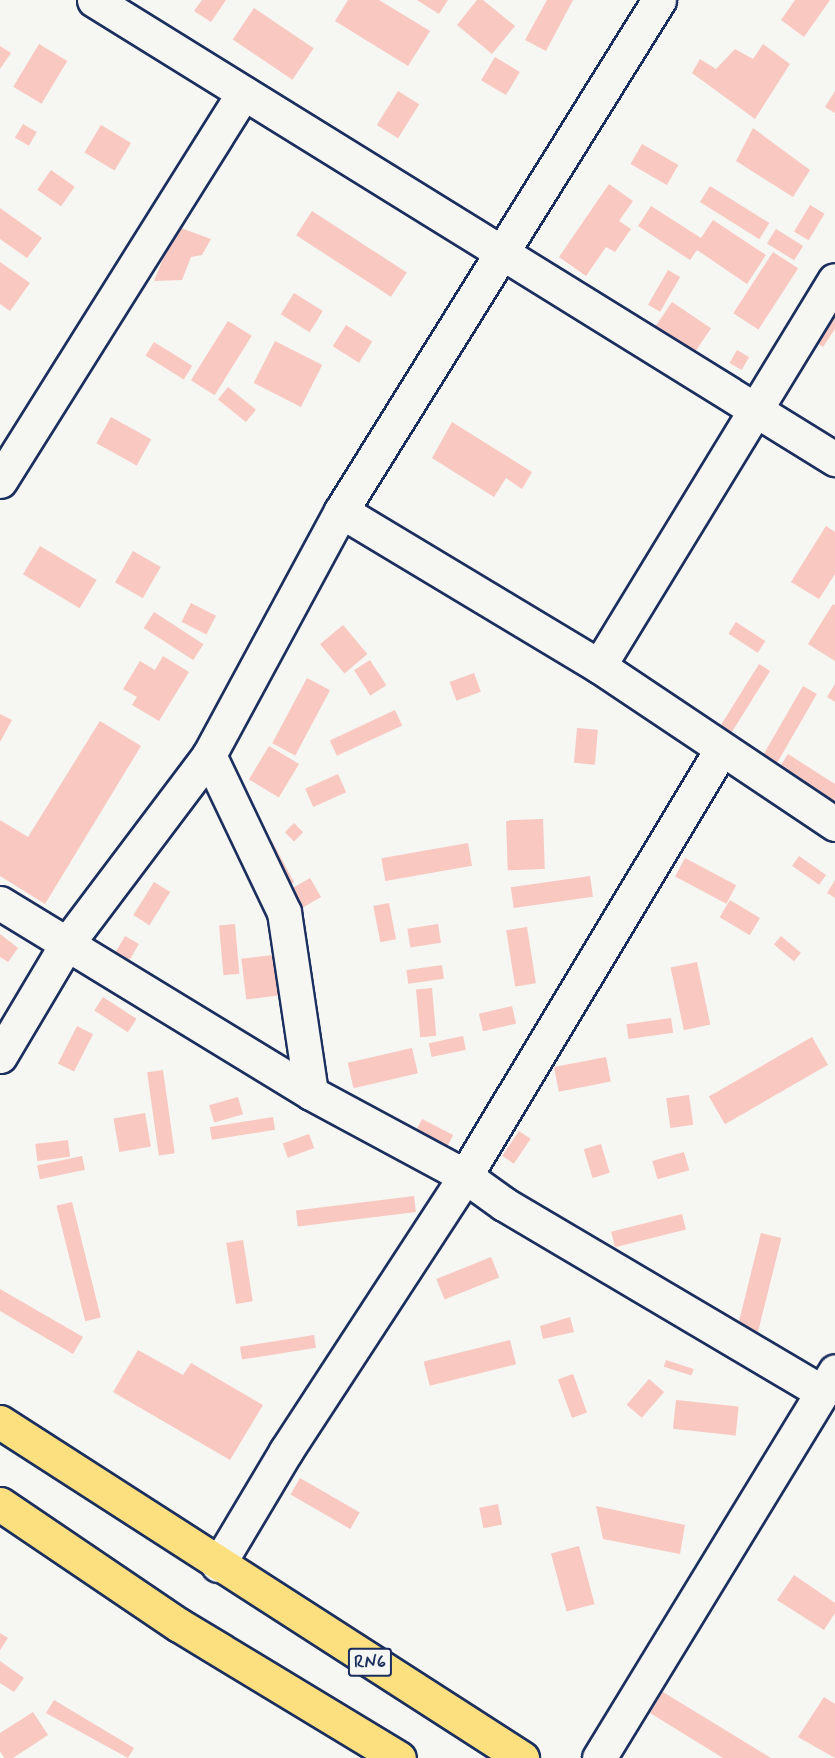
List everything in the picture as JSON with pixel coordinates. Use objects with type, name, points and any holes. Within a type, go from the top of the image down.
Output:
[{"type":"highway","name":"RN6","points":[[0,1422],[218,1566],[522,1758]]},
{"type":"highway","points":[[0,1504],[179,1625],[399,1758]]},
{"type":"street","points":[[94,0],[835,459]]},
{"type":"street","points":[[0,1056],[66,945],[209,755],[341,511],[659,0]]},
{"type":"street","points":[[0,481],[243,93]]},
{"type":"street","points":[[599,666],[753,409],[835,280]]},
{"type":"street","points":[[341,511],[599,666],[835,824]]},
{"type":"street","points":[[218,1566],[286,1452],[465,1176],[722,749]]},
{"type":"street","points":[[209,755],[284,912],[311,1094]]},
{"type":"street","points":[[0,903],[311,1094],[465,1176],[504,1204],[829,1381],[600,1758]]},
{"type":"building","points":[[202,0],[226,0],[211,22],[194,11]]},
{"type":"building","points":[[348,0],[379,0],[430,31],[408,66],[335,21]]},
{"type":"building","points":[[417,0],[448,0],[439,14]]},
{"type":"building","points":[[477,0],[483,0],[515,26],[492,54],[457,25]]},
{"type":"building","points":[[547,0],[573,0],[546,51],[525,40]]},
{"type":"building","points":[[795,0],[830,0],[804,37],[781,20]]},
{"type":"building","points":[[254,8],[314,48],[292,80],[233,40]]},
{"type":"building","points":[[39,44],[67,61],[42,104],[13,87]]},
{"type":"building","points":[[763,44],[790,64],[755,119],[692,73],[700,59],[716,69],[735,49],[753,59]]},
{"type":"building","points":[[0,46],[11,53],[0,69]]},
{"type":"building","points":[[495,57],[520,72],[506,95],[481,80]]},
{"type":"building","points":[[398,91],[419,104],[398,138],[377,125]]},
{"type":"building","points":[[835,91],[835,113],[825,107]]},
{"type":"building","points":[[23,124],[37,132],[29,146],[15,138]]},
{"type":"building","points":[[101,125],[131,143],[115,170],[85,152]]},
{"type":"building","points":[[753,128],[810,170],[793,197],[736,161]]},
{"type":"building","points":[[642,144],[678,165],[667,185],[630,164]]},
{"type":"building","points":[[51,170],[75,187],[61,206],[37,190]]},
{"type":"building","points":[[609,184],[633,201],[619,221],[631,229],[615,252],[606,247],[586,276],[559,257]]},
{"type":"building","points":[[710,186],[769,223],[759,239],[700,202]]},
{"type":"building","points":[[810,205],[825,214],[809,240],[794,232]]},
{"type":"building","points":[[651,206],[701,238],[713,220],[766,255],[747,284],[697,250],[690,260],[638,226]]},
{"type":"building","points":[[0,208],[42,238],[27,258],[0,239]]},
{"type":"building","points":[[312,211],[407,273],[391,297],[296,235]]},
{"type":"building","points":[[170,224],[211,239],[202,255],[191,257],[182,280],[154,281],[171,239]]},
{"type":"building","points":[[776,229],[803,246],[794,260],[767,243]]},
{"type":"building","points":[[773,252],[798,268],[758,330],[733,313]]},
{"type":"building","points":[[0,262],[30,283],[10,311],[0,304]]},
{"type":"building","points":[[668,270],[680,277],[660,312],[648,305]]},
{"type":"building","points":[[294,293],[323,311],[310,332],[281,314]]},
{"type":"building","points":[[835,300],[835,329],[823,347],[809,338]]},
{"type":"building","points":[[672,302],[711,328],[695,352],[656,326]]},
{"type":"building","points":[[228,321],[252,336],[215,395],[191,380]]},
{"type":"building","points":[[346,325],[372,341],[359,363],[333,346]]},
{"type":"building","points":[[275,341],[322,365],[301,407],[254,383]]},
{"type":"building","points":[[154,342],[192,366],[184,379],[146,356]]},
{"type":"building","points":[[737,350],[749,357],[742,370],[730,363]]},
{"type":"building","points":[[228,387],[256,410],[246,422],[218,399]]},
{"type":"building","points":[[111,417],[151,439],[137,466],[96,443]]},
{"type":"building","points":[[452,422],[532,472],[522,489],[506,478],[494,497],[432,458]]},
{"type":"building","points":[[826,526],[835,532],[835,574],[819,599],[791,582]]},
{"type":"building","points":[[40,546],[97,580],[80,608],[23,574]]},
{"type":"building","points":[[133,551],[161,567],[143,598],[115,582]]},
{"type":"building","points":[[191,603],[216,616],[206,634],[181,622]]},
{"type":"building","points":[[833,604],[835,605],[835,661],[808,644]]},
{"type":"building","points":[[154,612],[203,644],[193,660],[144,628]]},
{"type":"building","points":[[736,622],[765,641],[758,653],[728,634]]},
{"type":"building","points":[[343,625],[367,654],[344,673],[320,644]]},
{"type":"building","points":[[163,656],[189,672],[159,721],[132,705],[137,697],[123,689],[140,661],[155,670]]},
{"type":"building","points":[[370,660],[386,685],[370,696],[354,670]]},
{"type":"building","points":[[759,664],[770,671],[723,746],[712,739]]},
{"type":"building","points":[[474,673],[481,692],[456,701],[450,682]]},
{"type":"building","points":[[307,678],[330,690],[295,756],[272,743]]},
{"type":"building","points":[[835,684],[835,702],[827,697]]},
{"type":"building","points":[[803,686],[817,694],[770,775],[756,767]]},
{"type":"building","points":[[395,710],[402,725],[337,756],[330,740]]},
{"type":"building","points":[[0,714],[12,720],[0,742]]},
{"type":"building","points":[[100,721],[141,746],[45,904],[0,876],[0,820],[28,837]]},
{"type":"building","points":[[577,728],[598,730],[595,765],[574,763]]},
{"type":"building","points":[[269,746],[299,764],[279,797],[249,779]]},
{"type":"building","points":[[788,754],[835,784],[835,804],[779,768]]},
{"type":"building","points":[[338,774],[346,792],[313,807],[305,789]]},
{"type":"building","points":[[543,819],[545,869],[508,870],[506,820]]},
{"type":"building","points":[[294,823],[303,832],[294,841],[285,832]]},
{"type":"building","points":[[272,841],[294,882],[283,889],[261,847]]},
{"type":"building","points":[[468,843],[472,866],[385,881],[381,858]]},
{"type":"building","points":[[799,856],[826,875],[819,885],[792,866]]},
{"type":"building","points":[[685,858],[736,885],[726,904],[675,877]]},
{"type":"building","points":[[590,876],[593,897],[514,908],[511,887]]},
{"type":"building","points":[[310,878],[321,897],[292,914],[281,895]]},
{"type":"building","points":[[835,880],[835,898],[827,893]]},
{"type":"building","points":[[154,882],[170,892],[149,925],[133,915]]},
{"type":"building","points":[[730,900],[760,918],[750,935],[720,917]]},
{"type":"building","points":[[389,903],[396,939],[380,942],[373,906]]},
{"type":"building","points":[[235,924],[239,974],[223,975],[219,925]]},
{"type":"building","points":[[438,924],[441,943],[410,948],[407,929]]},
{"type":"building","points":[[527,927],[536,983],[515,987],[506,930]]},
{"type":"building","points":[[0,934],[18,948],[8,962],[0,957]]},
{"type":"building","points":[[125,936],[139,944],[129,961],[115,953]]},
{"type":"building","points":[[781,936],[801,953],[794,961],[774,944]]},
{"type":"building","points":[[280,954],[285,995],[246,999],[241,959]]},
{"type":"building","points":[[697,962],[710,1025],[684,1030],[671,968]]},
{"type":"building","points":[[442,965],[444,979],[408,984],[406,970]]},
{"type":"building","points":[[432,988],[436,1036],[420,1037],[416,989]]},
{"type":"building","points":[[103,997],[137,1019],[128,1032],[94,1010]]},
{"type":"building","points":[[512,1006],[516,1024],[483,1031],[479,1014]]},
{"type":"building","points":[[671,1018],[673,1033],[629,1039],[626,1024]]},
{"type":"building","points":[[77,1026],[93,1034],[74,1072],[58,1063]]},
{"type":"building","points":[[463,1036],[466,1050],[432,1057],[429,1043]]},
{"type":"building","points":[[812,1037],[828,1065],[725,1124],[709,1096]]},
{"type":"building","points":[[412,1048],[418,1073],[354,1088],[348,1063]]},
{"type":"building","points":[[606,1057],[611,1082],[559,1092],[554,1067]]},
{"type":"building","points":[[163,1070],[175,1153],[159,1155],[147,1072]]},
{"type":"building","points":[[689,1095],[693,1125],[670,1128],[666,1098]]},
{"type":"building","points":[[238,1097],[243,1114],[214,1123],[209,1105]]},
{"type":"building","points":[[145,1113],[151,1146],[119,1152],[113,1119]]},
{"type":"building","points":[[273,1117],[275,1130],[212,1140],[210,1127]]},
{"type":"building","points":[[422,1119],[453,1135],[447,1146],[416,1131]]},
{"type":"building","points":[[519,1131],[531,1139],[514,1164],[502,1156]]},
{"type":"building","points":[[309,1134],[314,1148],[288,1158],[283,1144]]},
{"type":"building","points":[[68,1140],[70,1157],[37,1161],[35,1144]]},
{"type":"building","points":[[601,1144],[610,1173],[593,1178],[584,1149]]},
{"type":"building","points":[[684,1152],[689,1170],[658,1179],[652,1161]]},
{"type":"building","points":[[82,1156],[85,1170],[40,1179],[37,1166]]},
{"type":"building","points":[[414,1196],[416,1212],[298,1226],[296,1211]]},
{"type":"building","points":[[72,1202],[101,1317],[85,1321],[56,1206]]},
{"type":"building","points":[[682,1214],[686,1230],[615,1247],[611,1232]]},
{"type":"building","points":[[761,1233],[781,1238],[755,1346],[734,1341]]},
{"type":"building","points":[[243,1240],[253,1301],[236,1304],[226,1243]]},
{"type":"building","points":[[491,1257],[499,1277],[445,1299],[436,1279]]},
{"type":"building","points":[[0,1289],[83,1337],[73,1354],[0,1311]]},
{"type":"building","points":[[570,1317],[574,1332],[543,1339],[540,1326]]},
{"type":"building","points":[[314,1335],[316,1348],[242,1360],[240,1347]]},
{"type":"building","points":[[510,1340],[516,1364],[430,1386],[424,1362]]},
{"type":"building","points":[[138,1350],[183,1375],[191,1363],[263,1405],[230,1460],[113,1392]]},
{"type":"building","points":[[666,1360],[694,1369],[691,1376],[664,1367]]},
{"type":"building","points":[[573,1374],[587,1413],[572,1418],[558,1379]]},
{"type":"building","points":[[649,1379],[664,1392],[642,1418],[627,1405]]},
{"type":"building","points":[[676,1400],[739,1407],[736,1435],[673,1429]]},
{"type":"building","points":[[300,1478],[360,1512],[350,1529],[290,1494]]},
{"type":"building","points":[[498,1504],[502,1525],[483,1528],[479,1508]]},
{"type":"building","points":[[596,1506],[685,1525],[680,1554],[603,1539]]},
{"type":"building","points":[[579,1546],[595,1604],[567,1611],[551,1554]]},
{"type":"building","points":[[794,1575],[835,1603],[835,1613],[824,1630],[777,1600]]},
{"type":"building","points":[[0,1633],[8,1638],[0,1650]]},
{"type":"building","points":[[0,1661],[24,1678],[14,1692],[0,1683]]},
{"type":"building","points":[[663,1692],[771,1758],[723,1758],[650,1713]]},
{"type":"building","points":[[824,1697],[835,1704],[835,1758],[798,1737]]},
{"type":"building","points":[[54,1700],[134,1748],[128,1758],[46,1713]]},
{"type":"building","points":[[33,1712],[48,1735],[13,1758],[4,1758],[0,1751],[0,1733]]}]
